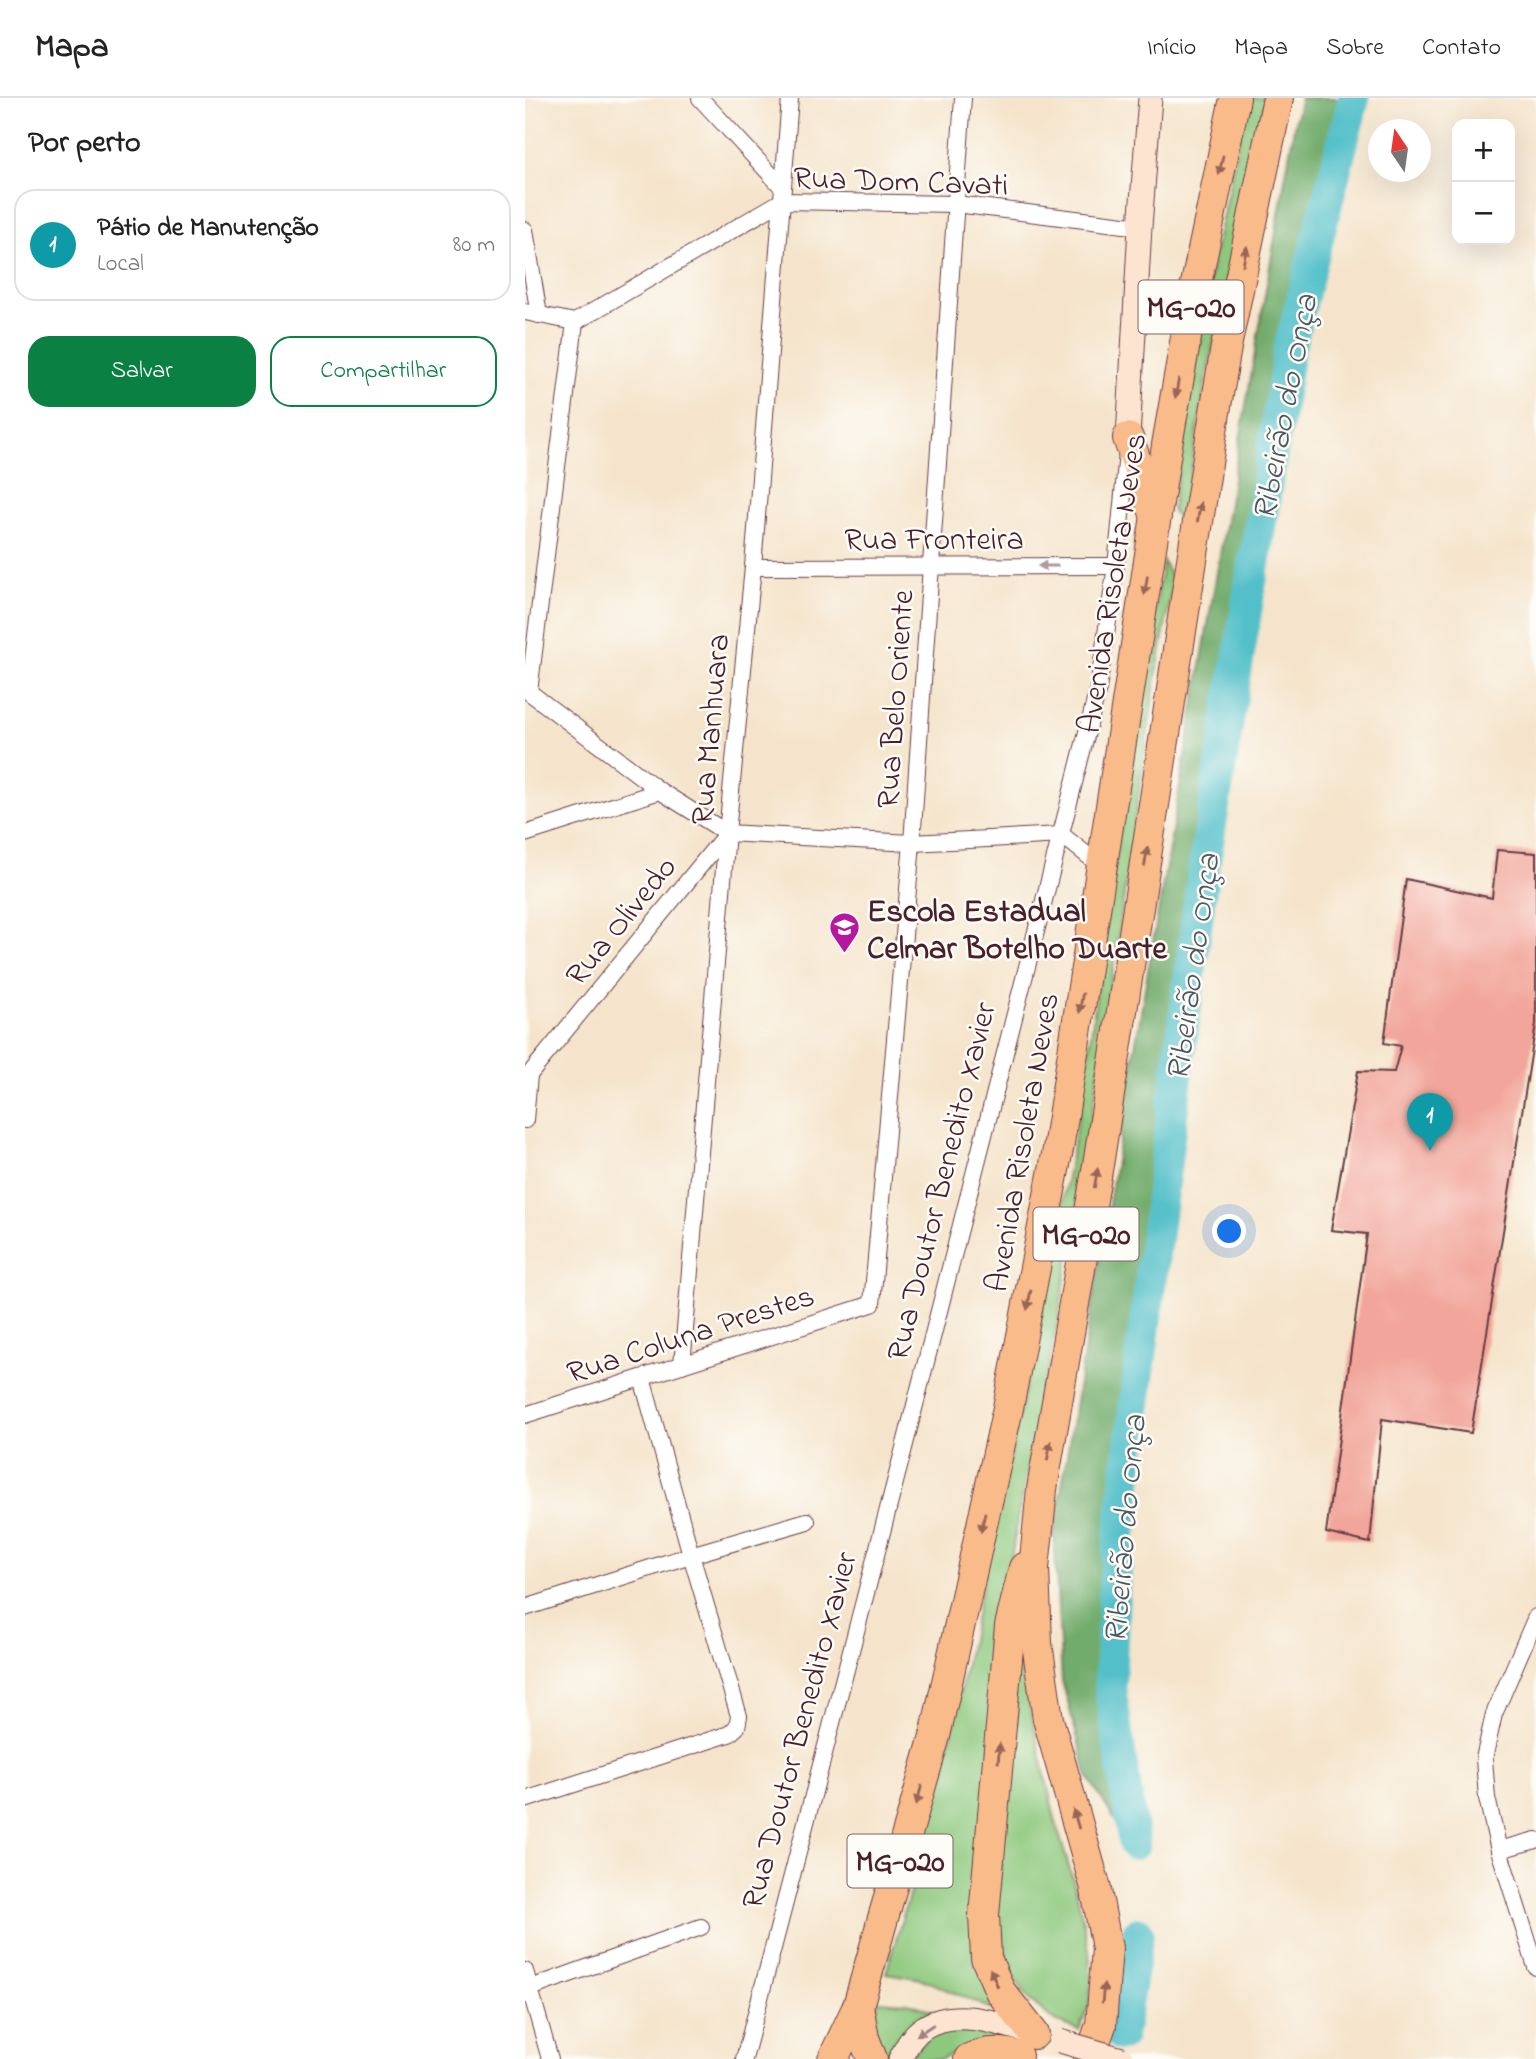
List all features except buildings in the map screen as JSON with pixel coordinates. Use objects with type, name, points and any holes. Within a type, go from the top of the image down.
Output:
[{"type":"highway","name":"Avenida Risoleta Neves","points":[[833,2059],[858,2006],[935,1736],[1005,1421],[1058,1149],[1192,303],[1235,98]]},
{"type":"highway","name":"MG-020","points":[[1089,2059],[1101,2025],[1107,1948],[1095,1885],[1048,1719],[1038,1656],[1034,1569],[1042,1489],[1099,1160],[1200,501],[1226,346],[1278,98]]},
{"type":"highway","points":[[1128,438],[1156,517]]},
{"type":"highway","points":[[969,2059],[979,2054],[1031,2050],[986,1958],[983,1915],[1010,1626],[1042,1489]]},
{"type":"highway","points":[[858,2006],[864,2038],[872,2059]]},
{"type":"street","points":[[700,98],[782,195]]},
{"type":"street","name":"Rua Manhuara","points":[[683,1365],[727,833],[753,567],[790,98]]},
{"type":"street","name":"Rua Belo Oriente","points":[[872,1304],[912,843],[963,98]]},
{"type":"street","name":"Rua Doutor Benedito Xavier","points":[[744,2059],[1098,689],[1116,566],[1128,438],[1150,98]]},
{"type":"street","name":"Rua Dom Cavati","points":[[575,322],[782,195],[956,204],[1140,227]]},
{"type":"street","points":[[525,230],[532,314],[575,322],[527,691],[660,791],[727,833],[912,843],[1062,835],[1102,867]]},
{"type":"street","name":"Rua Fronteira","points":[[753,567],[1116,566]]},
{"type":"street","points":[[525,834],[660,791]]},
{"type":"street","name":"Rua Olivedo","points":[[527,1075],[727,833]]},
{"type":"street","points":[[525,1120],[527,1075]]},
{"type":"street","name":"Rua Coluna Prestes","points":[[525,1415],[872,1304]]},
{"type":"street","points":[[525,1800],[729,1734],[737,1727],[739,1716],[642,1378]]},
{"type":"street","points":[[525,1608],[807,1521]]},
{"type":"street","points":[[1536,1617],[1494,1714],[1484,1759],[1487,1798],[1499,1850],[1536,1967]]},
{"type":"street","points":[[1499,1850],[1536,1840]]},
{"type":"street","points":[[528,1989],[701,1927]]},
{"type":"street","points":[[525,1971],[550,2059]]},
{"type":"street","points":[[900,2059],[908,2043],[923,2028],[946,2019],[977,2018],[1031,2050],[1122,2059]]},
{"type":"green space","points":[[1248,98],[1265,98],[1204,389],[1182,524],[1172,511],[1210,275]]},
{"type":"green space","points":[[1301,98],[1347,98],[1291,320],[1237,632],[1182,986],[1113,1539],[1104,1680],[1123,1833],[1088,1777],[1062,1681],[1054,1533],[1146,982]]},
{"type":"green space","points":[[1163,561],[1173,581],[1155,682],[1085,1161],[1003,1607],[982,1866],[1003,2014],[922,1979],[886,1973],[917,1869],[951,1737],[1041,1316],[1077,1125]]},
{"type":"green space","points":[[1015,1642],[1056,1824],[1077,1894],[1089,1951],[1089,2005],[1079,2030],[1055,2021],[1030,2000],[1011,1973],[996,1914]]},
{"type":"green space","points":[[878,2001],[908,2003],[933,2011],[905,2031],[885,2059],[875,2029]]},
{"type":"green space","points":[[963,2026],[1014,2039],[979,2043],[940,2059],[909,2059],[935,2030]]},
{"type":"waterway","name":"Ribeirão do Onça","points":[[1134,1844],[1110,1687],[1114,1588],[1135,1402],[1203,873],[1289,350],[1354,98]]},
{"type":"waterway","name":"Ribeirão do Onça","points":[[1121,2035],[1138,1933]]},
{"type":"place","name":"Escola Estadual Celmar Botelho Duarte","points":[[844,955]]},
{"type":"place","name":"Pátio de Manutenção","points":[[1430,1151]]}]
